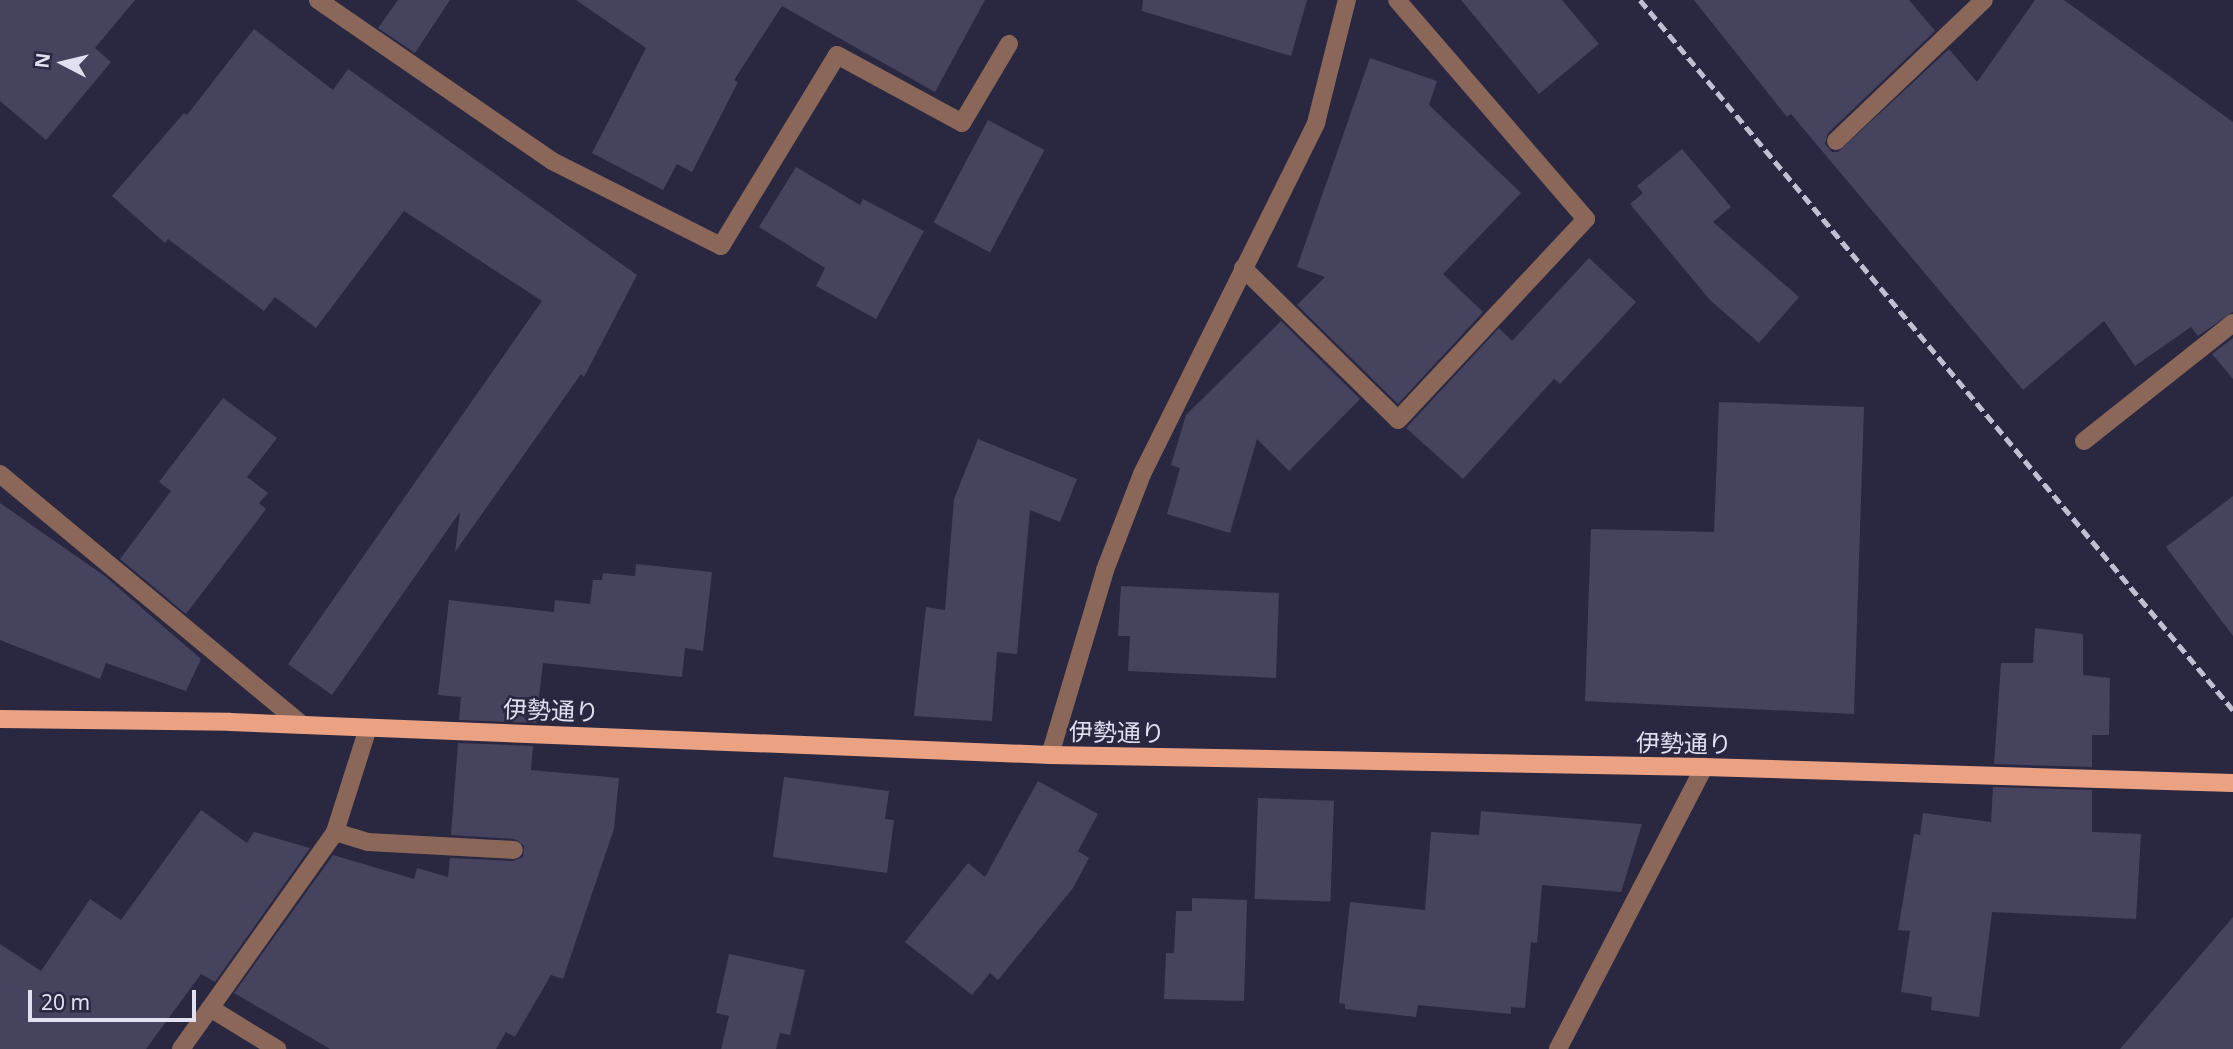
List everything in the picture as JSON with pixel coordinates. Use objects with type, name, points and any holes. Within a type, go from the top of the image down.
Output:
[{"type":"main road","name":"伊勢通り","points":[[0,719],[368,727],[1050,755],[1704,767],[2233,783]]},
{"type":"lane","points":[[318,0],[552,161],[721,246],[837,55],[962,124],[1009,44]]},
{"type":"lane","points":[[1050,755],[1105,570],[1137,486],[1317,123],[1348,0]]},
{"type":"lane","points":[[1243,268],[1398,420],[1586,219],[1397,0]]},
{"type":"lane","points":[[1836,141],[1984,0]]},
{"type":"lane","points":[[2084,441],[2233,323]]},
{"type":"lane","points":[[0,474],[302,725]]},
{"type":"lane","points":[[181,1049],[335,832],[368,727]]},
{"type":"lane","points":[[1558,1049],[1704,767]]},
{"type":"lane","points":[[335,832],[368,842],[514,850]]},
{"type":"lane","points":[[210,1008],[277,1049]]},
{"type":"building","points":[[0,0],[135,0],[95,48],[111,62],[46,140],[0,101]]},
{"type":"building","points":[[398,0],[450,0],[415,53],[378,28]]},
{"type":"building","points":[[576,0],[985,0],[935,92],[782,6],[734,80],[738,82],[692,172],[677,164],[663,190],[592,153],[646,48]]},
{"type":"building","points":[[1143,0],[1307,0],[1291,56],[1142,11]]},
{"type":"building","points":[[1461,0],[1562,0],[1599,44],[1539,94]]},
{"type":"building","points":[[1694,0],[1909,0],[1935,31],[1828,133],[1825,144],[1832,152],[1838,152],[1949,49],[1977,82],[2035,0],[2064,0],[2233,122],[2233,312],[2198,336],[2191,327],[2135,366],[2104,321],[2023,390],[1791,114],[1787,117]]},
{"type":"building","points":[[254,29],[333,90],[348,69],[637,275],[584,377],[581,374],[455,552],[460,512],[332,695],[288,664],[542,301],[404,211],[316,328],[275,297],[264,311],[168,239],[165,243],[112,196],[184,113],[187,115]]},
{"type":"building","points":[[1370,58],[1437,81],[1429,105],[1521,193],[1443,274],[1483,312],[1398,404],[1297,305],[1325,277],[1297,267]]},
{"type":"building","points":[[988,120],[1045,150],[990,252],[934,222]]},
{"type":"building","points":[[1682,149],[1731,207],[1713,222],[1799,297],[1759,343],[1710,300],[1630,204],[1643,193],[1637,186]]},
{"type":"building","points":[[796,167],[860,205],[863,199],[924,231],[876,319],[816,286],[825,268],[759,227]]},
{"type":"building","points":[[1589,258],[1636,302],[1560,384],[1554,379],[1463,479],[1406,428],[1499,328],[1512,341]]},
{"type":"building","points":[[1281,321],[1360,399],[1289,471],[1257,439],[1230,533],[1167,514],[1180,468],[1171,465],[1186,415]]},
{"type":"building","points":[[2233,338],[2233,379],[2212,354]]},
{"type":"building","points":[[223,398],[277,438],[247,477],[268,493],[259,503],[266,509],[186,614],[120,559],[171,491],[159,482]]},
{"type":"building","points":[[1719,402],[1864,407],[1854,714],[1585,701],[1591,529],[1714,532]]},
{"type":"building","points":[[978,439],[1077,479],[1060,522],[1030,510],[1017,654],[997,652],[992,721],[914,716],[926,607],[945,610],[954,499]]},
{"type":"building","points":[[2233,496],[2233,636],[2166,547]]},
{"type":"building","points":[[0,503],[106,577],[201,659],[186,691],[106,663],[100,679],[0,640]]},
{"type":"building","points":[[636,564],[712,572],[703,651],[685,648],[682,677],[543,663],[536,723],[459,720],[461,697],[438,695],[449,600],[554,612],[555,600],[590,604],[593,580],[602,580],[603,573],[635,576]]},
{"type":"building","points":[[1121,586],[1279,593],[1276,678],[1128,671],[1130,636],[1118,636]]},
{"type":"building","points":[[2035,628],[2083,634],[2083,675],[2110,678],[2109,735],[2092,735],[2092,767],[1994,764],[2001,663],[2033,663]]},
{"type":"building","points":[[458,743],[533,746],[531,770],[619,778],[614,829],[563,979],[551,975],[515,1037],[506,1032],[496,1049],[330,1049],[234,993],[333,855],[414,879],[417,868],[448,877],[450,858],[513,861],[523,857],[524,846],[515,839],[451,835]]},
{"type":"building","points":[[784,777],[889,791],[885,819],[894,820],[887,873],[773,857]]},
{"type":"building","points":[[1038,781],[1098,814],[1078,851],[1089,858],[1073,888],[998,980],[990,973],[972,995],[905,942],[968,863],[985,877]]},
{"type":"building","points":[[1993,787],[2092,790],[2092,832],[2141,834],[2136,919],[1992,912],[1979,1017],[1931,1010],[1932,997],[1901,992],[1910,931],[1898,930],[1914,834],[1920,835],[1923,813],[1991,822]]},
{"type":"building","points":[[1258,798],[1334,801],[1330,902],[1254,899]]},
{"type":"building","points":[[201,810],[247,843],[254,832],[310,848],[215,982],[201,974],[146,1049],[0,1049],[0,944],[41,971],[90,899],[121,920]]},
{"type":"building","points":[[1481,811],[1642,824],[1621,892],[1542,885],[1537,943],[1531,942],[1525,1008],[1511,1007],[1511,1014],[1418,1005],[1416,1017],[1345,1009],[1345,1004],[1339,1003],[1350,902],[1425,910],[1431,832],[1479,835]]},
{"type":"building","points":[[1192,898],[1247,900],[1244,1001],[1164,999],[1166,953],[1174,953],[1176,911],[1192,911]]},
{"type":"building","points":[[2233,917],[2233,1049],[2120,1049]]},
{"type":"building","points":[[729,954],[805,970],[790,1035],[780,1033],[776,1049],[721,1049],[729,1016],[716,1013]]},
{"type":"railway","points":[[1640,0],[2233,710]]}]
